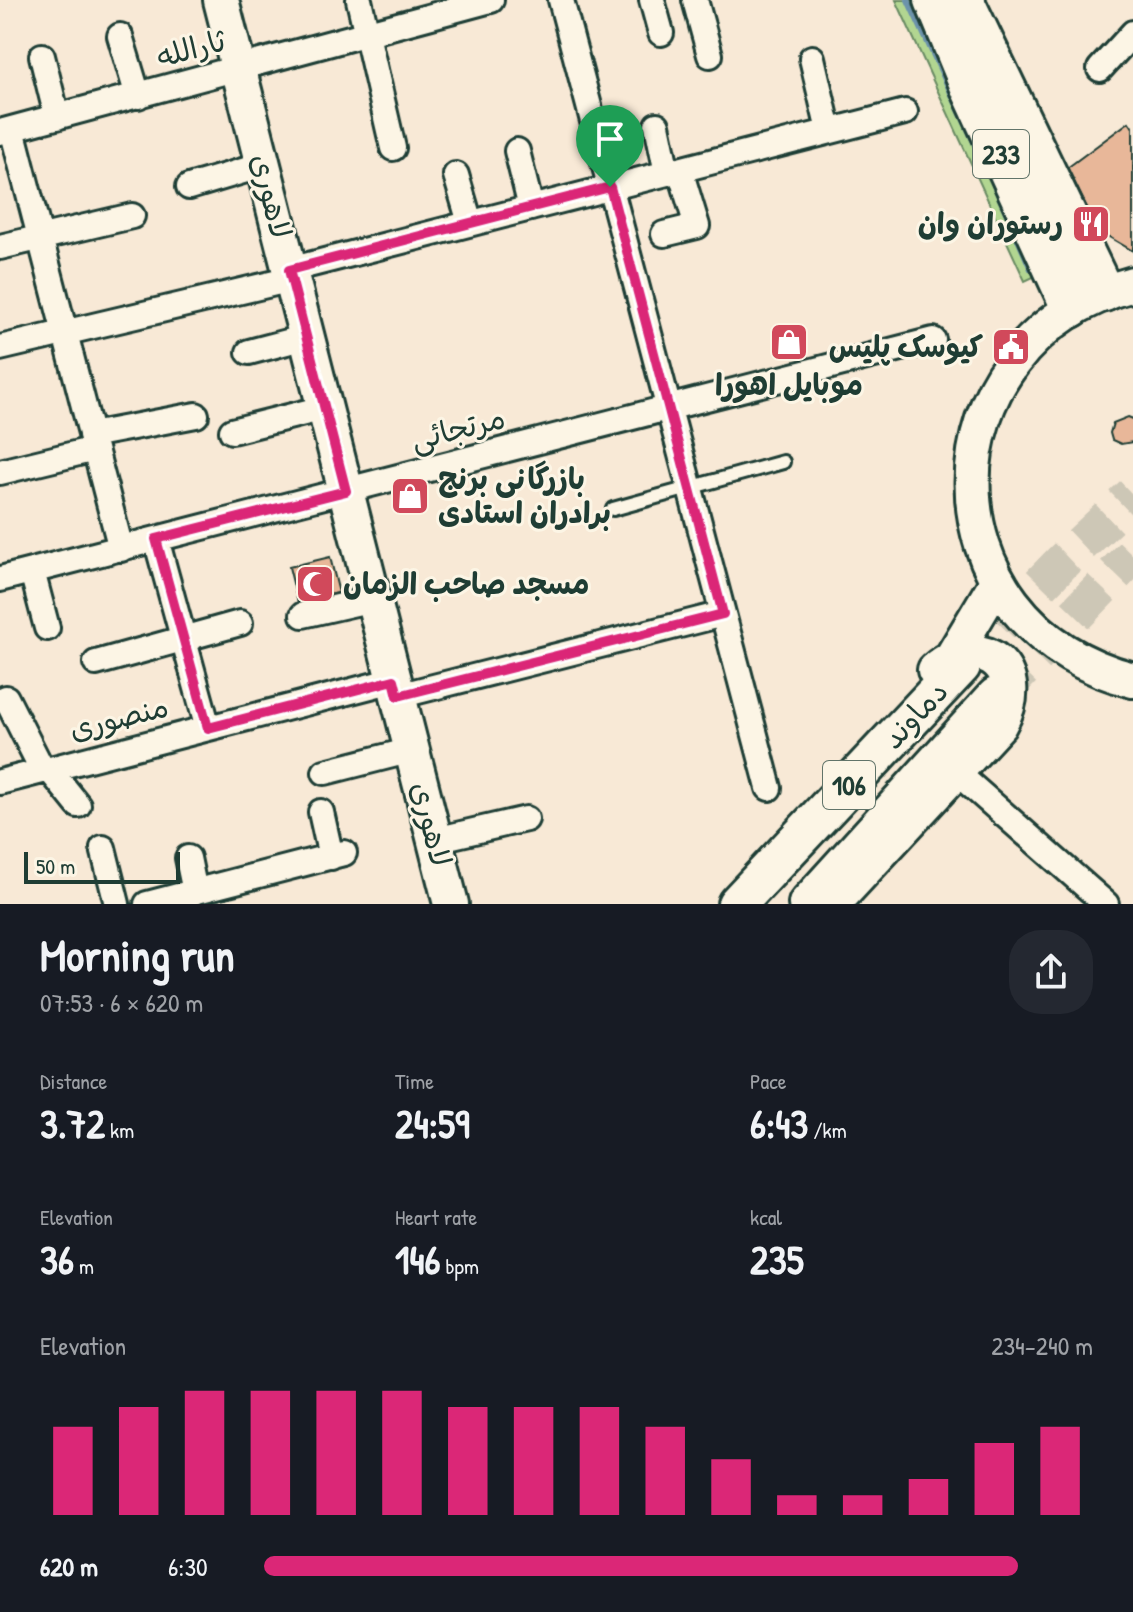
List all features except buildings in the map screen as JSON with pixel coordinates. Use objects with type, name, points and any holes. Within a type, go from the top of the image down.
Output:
[{"type":"main road","name":"لاهوری","points":[[221,0],[451,904]]},
{"type":"main road","name":"233","points":[[934,0],[972,92],[1103,294]]},
{"type":"main road","name":"233","points":[[964,0],[1103,294]]},
{"type":"main road","points":[[1103,294],[1039,332],[1003,374],[980,423],[972,477],[977,531],[997,582],[1026,621],[1061,651],[1102,672],[1133,680]]},
{"type":"main road","points":[[970,674],[997,582]]},
{"type":"main road","points":[[833,904],[999,725],[1010,707],[1006,670],[995,658],[982,654],[970,674]]},
{"type":"main road","points":[[725,904],[782,834],[938,667],[970,674]]},
{"type":"main road","name":"دماوند","points":[[737,904],[970,674]]},
{"type":"main road","name":"دماوند","points":[[808,904],[970,674]]},
{"type":"street","points":[[359,0],[364,35],[393,148]]},
{"type":"street","name":"ثارالله","points":[[6,130],[491,0]]},
{"type":"street","points":[[561,0],[769,788]]},
{"type":"street","points":[[652,0],[661,33]]},
{"type":"street","points":[[695,0],[710,55]]},
{"type":"street","points":[[1100,69],[1133,33]]},
{"type":"street","points":[[120,36],[138,96]]},
{"type":"street","points":[[42,56],[57,117]]},
{"type":"street","points":[[812,58],[829,131]]},
{"type":"street","points":[[0,348],[290,275],[470,223],[905,112]]},
{"type":"street","points":[[657,125],[697,226],[664,234]]},
{"type":"street","points":[[6,130],[40,238],[121,549]]},
{"type":"street","points":[[517,151],[531,208]]},
{"type":"street","points":[[189,187],[263,165]]},
{"type":"street","points":[[456,175],[470,223]]},
{"type":"street","points":[[0,247],[132,216]]},
{"type":"street","points":[[249,352],[306,337]]},
{"type":"street","name":"مرتجائی","points":[[0,579],[933,340]]},
{"type":"street","points":[[232,431],[324,408]]},
{"type":"street","points":[[0,472],[93,442],[196,415]]},
{"type":"street","points":[[156,539],[208,728]]},
{"type":"street","points":[[32,571],[47,628]]},
{"type":"street","points":[[303,615],[373,599]]},
{"type":"street","name":"منصوری","points":[[0,782],[208,728],[723,614]]},
{"type":"street","points":[[96,663],[240,623]]},
{"type":"street","points":[[6,698],[46,770],[78,805]]},
{"type":"street","points":[[325,772],[412,750]]},
{"type":"street","points":[[956,772],[1106,904]]},
{"type":"street","points":[[147,904],[338,855],[321,812]]},
{"type":"street","points":[[435,840],[526,819]]},
{"type":"street","points":[[103,848],[117,904]]},
{"type":"street","points":[[188,858],[195,892]]},
{"type":"lane","points":[[613,509],[783,462]]},
{"type":"lane","points":[[919,731],[970,674]]},
{"type":"green space","points":[[896,0],[920,0],[1044,272],[1025,281]]},
{"type":"waterway","points":[[908,0],[979,153]]},
{"type":"waterway","points":[[994,185],[1031,269]]},
{"type":"tunnel","points":[[961,666],[1064,560],[1133,495]]},
{"type":"tunnel","points":[[996,697],[1133,555]]},
{"type":"place","name":"رستوران وان","points":[[1091,224]]},
{"type":"place","name":"موبایل اهورا","points":[[789,342]]},
{"type":"place","name":"کیوسک پلیس","points":[[1011,347]]},
{"type":"place","name":"بازرگانی برنج برادران استادی","points":[[410,496]]},
{"type":"place","name":"مسجد صاحب الزمان","points":[[315,584]]},
{"type":"route","points":[[610,187],[723,614],[398,696],[394,680],[208,728],[156,539],[346,491],[289,270],[610,187]]}]
